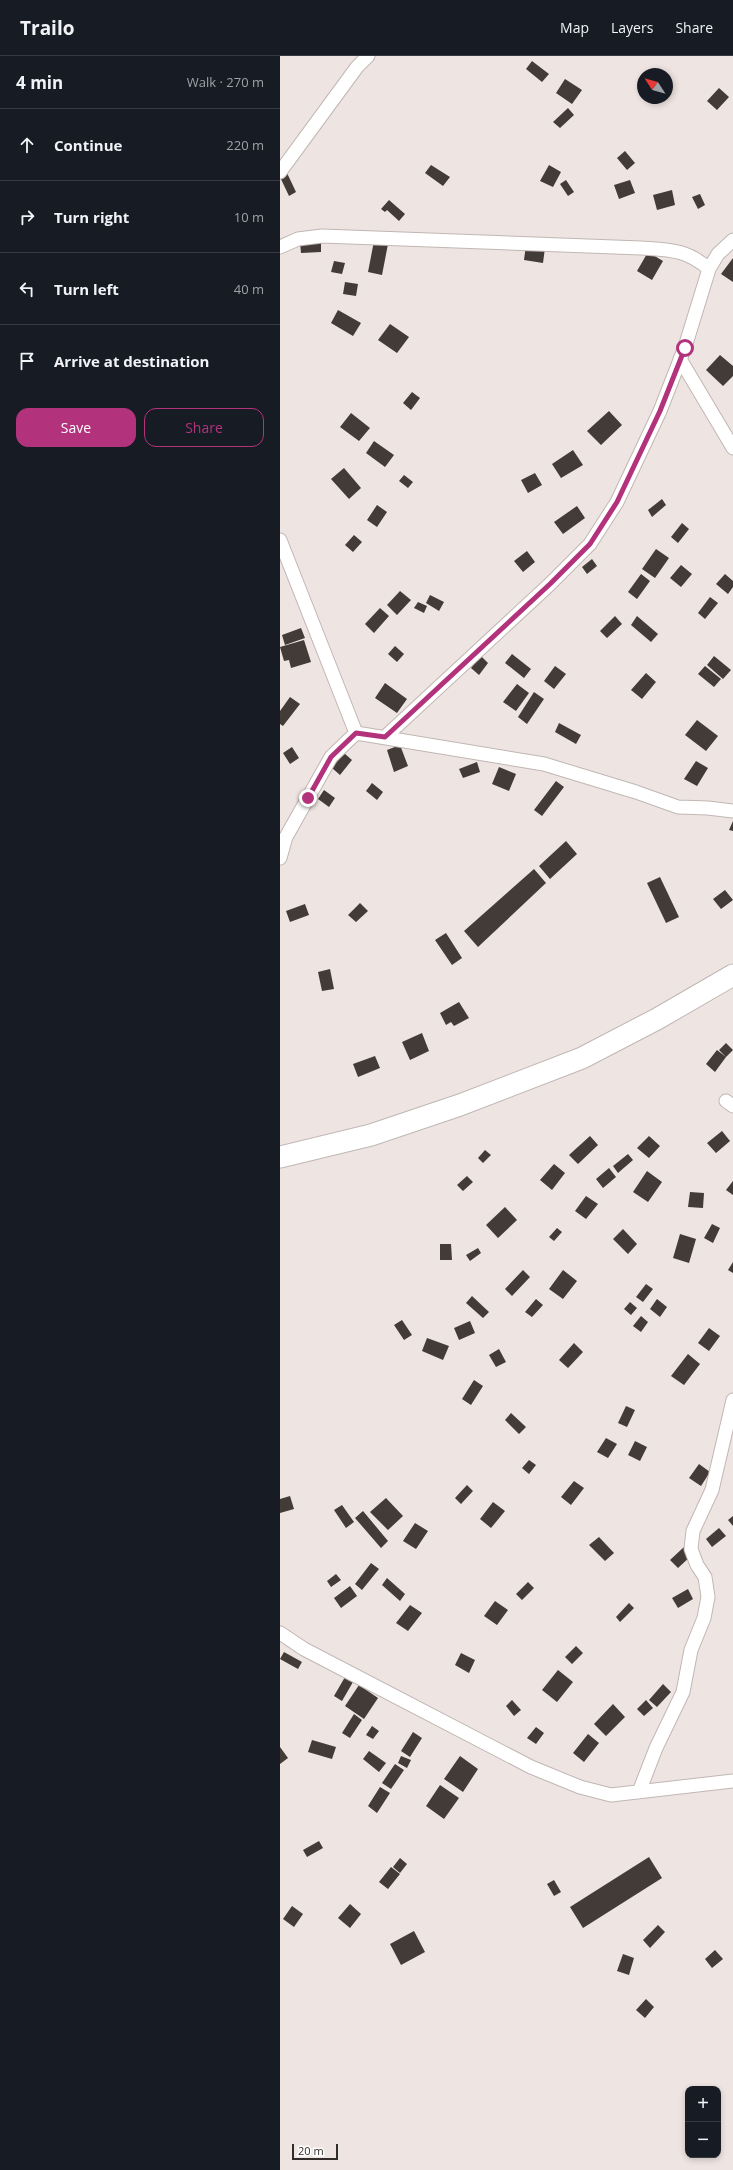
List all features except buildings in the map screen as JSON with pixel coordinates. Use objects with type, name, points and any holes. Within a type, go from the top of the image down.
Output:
[{"type":"main road","points":[[280,1157],[371,1135],[460,1105],[582,1058],[657,1019],[733,975]]},
{"type":"street","points":[[280,172],[357,67],[368,56]]},
{"type":"street","points":[[280,247],[298,238],[322,236],[640,248],[680,251],[696,258],[709,269]]},
{"type":"street","points":[[385,737],[550,584],[590,544],[617,502],[660,411],[680,359],[709,269],[718,254],[733,240]]},
{"type":"street","points":[[680,359],[733,448]]},
{"type":"street","points":[[280,540],[356,733]]},
{"type":"street","points":[[356,733],[544,764],[636,792],[678,807],[733,811]]},
{"type":"street","points":[[280,858],[286,837],[331,757],[356,733]]},
{"type":"street","points":[[639,1792],[656,1748],[682,1692],[691,1650],[704,1618],[708,1597],[705,1577],[697,1565],[691,1549],[693,1531],[712,1490],[733,1400]]},
{"type":"street","points":[[280,1633],[304,1649],[557,1779],[580,1787],[611,1794],[733,1781]]},
{"type":"route","points":[[308,798],[331,757],[356,733],[385,737],[423,700],[550,584],[590,544],[617,502],[660,411],[685,348]]}]
